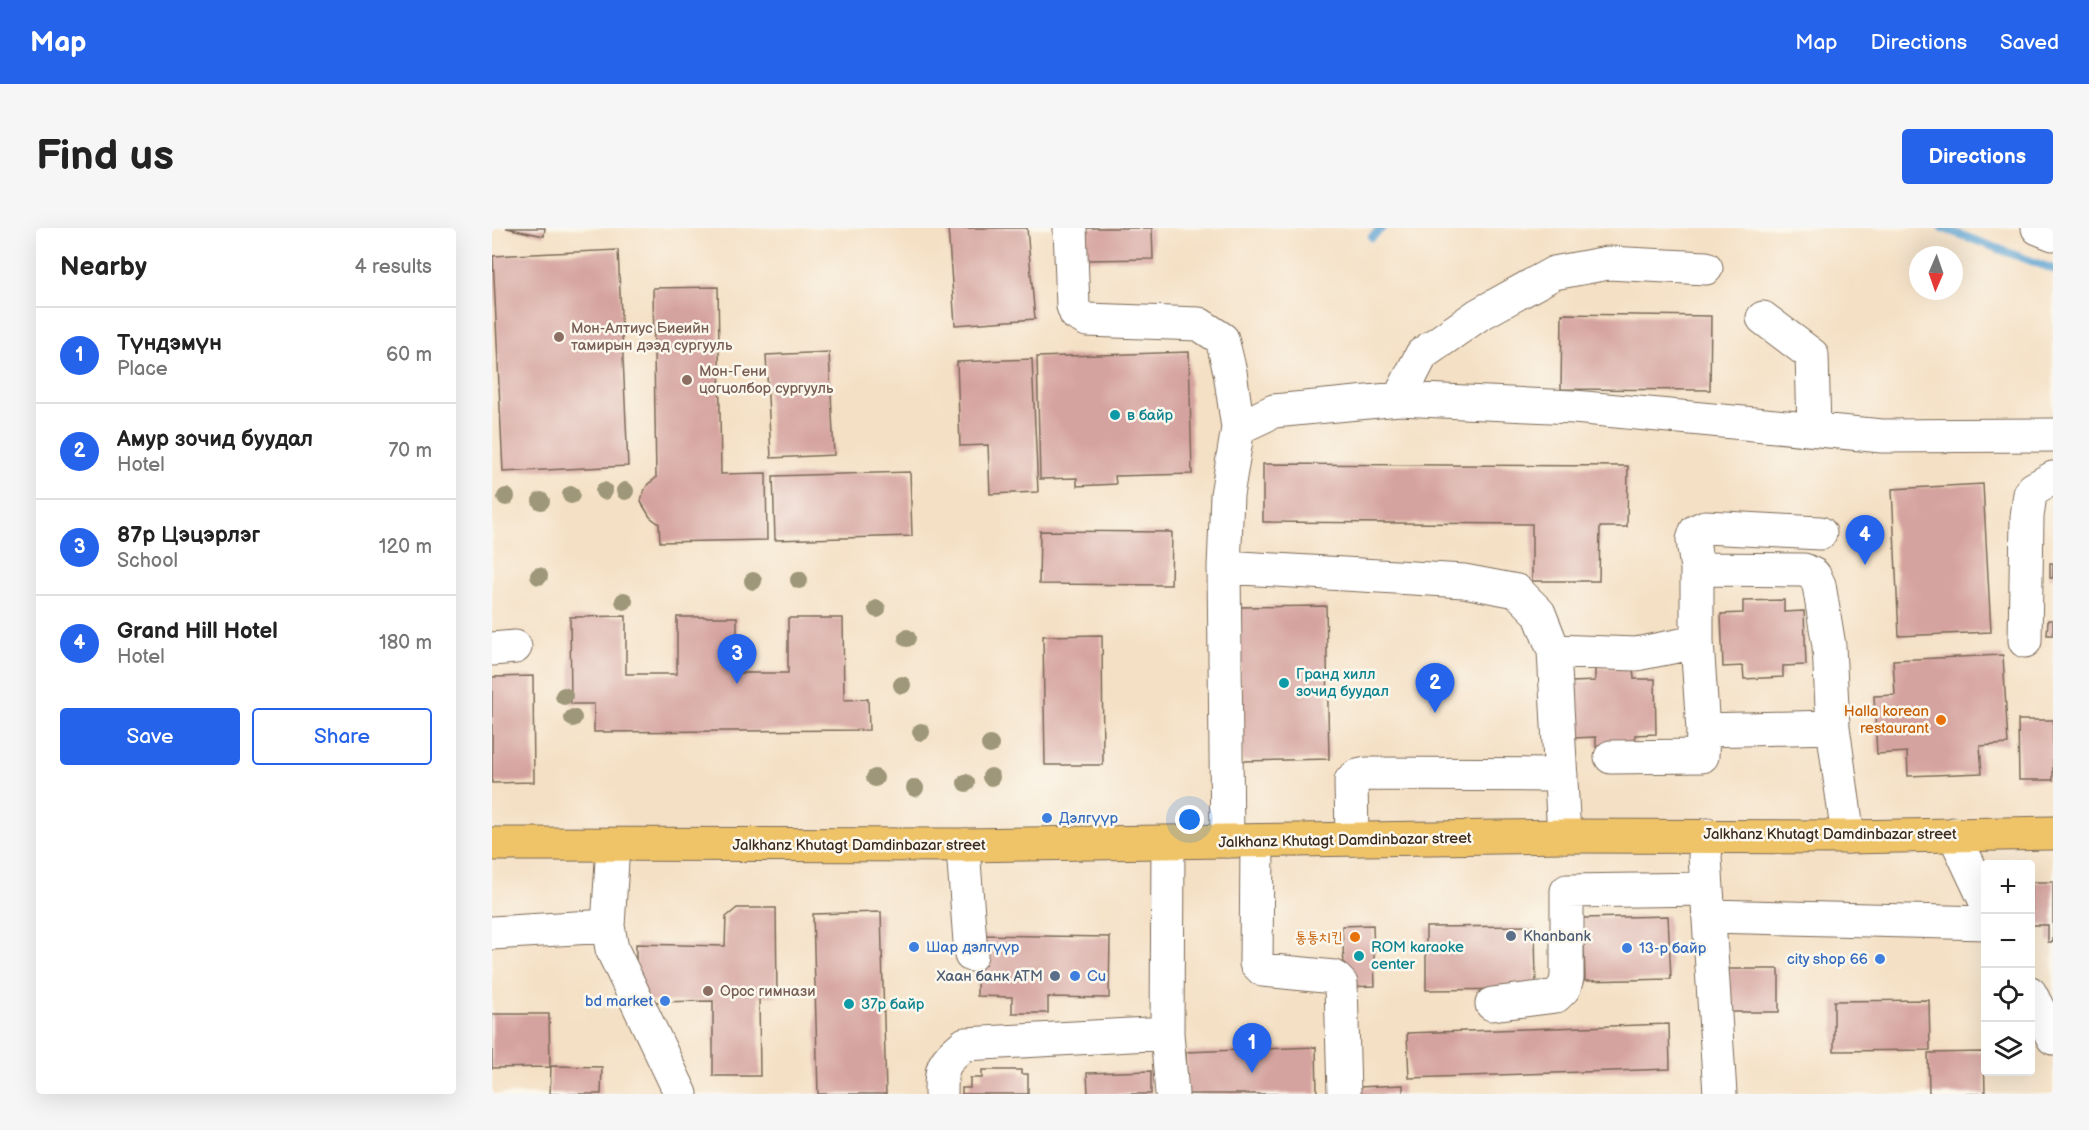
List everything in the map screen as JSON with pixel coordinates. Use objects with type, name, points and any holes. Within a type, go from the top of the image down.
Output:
[{"type":"main road","name":"Jalkhanz Khutagt Damdinbazar street","points":[[492,844],[965,845],[1564,836],[1848,837],[2053,833]]},
{"type":"street","points":[[1070,228],[1073,306],[1076,314],[1087,320],[1199,324],[1222,339],[1230,372],[1238,428],[1227,495],[1224,567],[1242,841],[1256,963],[1263,970],[1334,977],[1341,984],[1344,1094]]},
{"type":"street","points":[[2038,228],[2053,234]]},
{"type":"street","points":[[1399,399],[1422,354],[1478,315],[1554,273],[1608,262],[1706,268]]},
{"type":"street","points":[[1762,318],[1812,356],[1814,429]]},
{"type":"street","points":[[1238,428],[1274,411],[1399,399],[1574,407],[1882,436],[2053,435]]},
{"type":"street","points":[[2025,641],[2027,517],[2030,494],[2033,489],[2053,478]]},
{"type":"street","points":[[1611,757],[1702,756],[1703,730],[1697,642],[1697,569],[1693,540],[1696,531],[1705,527],[1820,533]]},
{"type":"street","points":[[1224,567],[1464,581],[1517,591],[1539,613],[1554,651],[1564,836]]},
{"type":"street","points":[[1697,569],[1804,570],[1814,575],[1819,585],[1829,646],[1833,726],[1848,837]]},
{"type":"street","points":[[1554,651],[1636,654],[1697,642]]},
{"type":"street","points":[[1703,730],[1833,726]]},
{"type":"street","points":[[1352,839],[1351,781],[1366,774],[1561,775]]},
{"type":"street","points":[[1954,834],[1981,891]]},
{"type":"street","points":[[1707,835],[1705,857],[1720,1094]]},
{"type":"street","points":[[1168,843],[1167,1033],[1172,1094]]},
{"type":"street","points":[[613,845],[608,926],[612,949],[681,1094]]},
{"type":"street","points":[[965,845],[964,862],[971,956]]},
{"type":"street","points":[[1492,1004],[1556,996],[1564,988],[1567,978],[1567,891],[1981,924]]},
{"type":"street","points":[[492,933],[608,926]]},
{"type":"street","points":[[2035,1001],[2053,1038]]},
{"type":"street","points":[[941,1094],[941,1074],[946,1061],[965,1044],[1167,1033]]},
{"type":"building","points":[[506,228],[545,228],[544,236]]},
{"type":"building","points":[[948,228],[1027,228],[1035,319],[955,325]]},
{"type":"building","points":[[1086,228],[1152,228],[1153,259],[1086,260]]},
{"type":"building","name":"Мон-Алтиус Биеийн тамирын дээд сургууль","points":[[618,250],[628,466],[503,472],[493,256]]},
{"type":"building","name":"Мон-Гени цогцолбор сургууль","points":[[718,287],[721,474],[766,473],[767,540],[660,542],[659,524],[650,517],[641,502],[648,484],[656,478],[653,288]]},
{"type":"building","points":[[1562,314],[1711,316],[1710,390],[1561,389]]},
{"type":"building","points":[[829,352],[834,455],[771,458],[766,355]]},
{"type":"building","name":"в байр","points":[[1189,352],[1192,474],[1115,476],[1116,484],[1077,486],[1077,478],[1040,479],[1037,357]]},
{"type":"building","points":[[1032,359],[1038,492],[990,494],[988,445],[960,446],[957,362]]},
{"type":"building","points":[[1263,464],[1628,466],[1627,527],[1600,527],[1599,581],[1532,581],[1532,524],[1263,522]]},
{"type":"building","points":[[910,472],[912,536],[775,540],[773,476]]},
{"type":"building","points":[[1983,484],[1991,632],[1899,636],[1892,489]]},
{"type":"building","points":[[1040,531],[1172,532],[1171,585],[1039,584]]},
{"type":"building","points":[[2050,563],[2053,563],[2053,578],[2050,578]]},
{"type":"building","points":[[1784,600],[1784,612],[1804,611],[1806,665],[1783,666],[1783,677],[1744,679],[1743,666],[1723,667],[1721,614],[1743,613],[1743,601]]},
{"type":"building","name":"Гранд хилл зочид буудал","points":[[1326,606],[1329,759],[1242,761],[1239,607]]},
{"type":"building","points":[[626,616],[626,674],[677,674],[677,617],[737,617],[737,673],[788,673],[788,618],[843,618],[844,700],[868,699],[869,730],[594,732],[594,704],[571,704],[570,617]]},
{"type":"building","points":[[2048,620],[2053,620],[2053,635],[2047,635]]},
{"type":"building","points":[[1102,635],[1103,765],[1045,765],[1043,636]]},
{"type":"building","name":"Halla korean restaurant","points":[[2003,655],[2008,744],[1980,746],[1982,773],[1908,776],[1907,752],[1877,754],[1874,696],[1895,695],[1893,660]]},
{"type":"building","points":[[1633,667],[1634,679],[1655,679],[1656,734],[1635,735],[1635,746],[1596,747],[1596,737],[1574,738],[1572,682],[1595,681],[1595,668]]},
{"type":"building","points":[[533,676],[534,782],[492,783],[492,677]]},
{"type":"building","points":[[2018,720],[2053,720],[2053,780],[2019,780]]},
{"type":"building","points":[[2035,882],[2053,882],[2053,942],[2048,942],[2048,925],[2035,925]]},
{"type":"building","name":"Орос гимнази","points":[[737,908],[776,908],[777,996],[759,996],[760,1076],[713,1076],[713,1001],[645,1002],[636,987],[636,944],[725,946],[726,917]]},
{"type":"building","name":"37р байр","points":[[881,912],[886,1094],[818,1094],[813,914]]},
{"type":"building","name":"13-р байр","points":[[1668,916],[1671,979],[1585,981],[1583,918]]},
{"type":"building","name":"ROM karaoke center","points":[[1373,925],[1375,986],[1345,987],[1342,926]]},
{"type":"building","points":[[1535,926],[1536,989],[1426,990],[1426,927]]},
{"type":"building","points":[[978,935],[1110,937],[1109,998],[1048,997],[1048,1013],[1012,1013],[1012,997],[977,996]]},
{"type":"building","points":[[1729,969],[1779,969],[1779,1012],[1729,1012]]},
{"type":"building","points":[[1929,1000],[1930,1050],[1834,1051],[1834,1001]]},
{"type":"building","points":[[492,1014],[549,1014],[550,1067],[492,1068]]},
{"type":"building","points":[[1669,1024],[1670,1069],[1409,1078],[1407,1033]]},
{"type":"building","points":[[1316,1047],[1317,1094],[1187,1094],[1186,1052]]},
{"type":"building","points":[[1981,1052],[1981,1076],[1985,1076],[1985,1094],[1929,1094],[1928,1053]]},
{"type":"building","points":[[551,1066],[602,1067],[601,1094],[550,1094]]},
{"type":"building","points":[[982,1070],[1021,1070],[1021,1074],[1028,1074],[1028,1094],[962,1094],[962,1088],[970,1088],[970,1078],[982,1078]]},
{"type":"building","points":[[1151,1071],[1151,1094],[1088,1094],[1087,1073]]},
{"type":"building","points":[[1403,1085],[1403,1094],[1358,1094],[1358,1087]]},
{"type":"waterway","points":[[1372,237],[1382,228]]},
{"type":"waterway","points":[[1942,228],[2053,269]]},
{"type":"place","name":"Мон-Алтиус Биеийн тамирын дээд сургууль","points":[[559,337]]},
{"type":"place","name":"Мон-Гени цогцолбор сургууль","points":[[687,380]]},
{"type":"place","name":"в байр","points":[[1115,415]]},
{"type":"place","name":"Grand Hill Hotel","points":[[1865,565]]},
{"type":"place","name":"Гранд хилл зочид буудал","points":[[1284,683]]},
{"type":"place","name":"87р Цэцэрлэг","points":[[737,684]]},
{"type":"place","name":"Амур зочид буудал","points":[[1435,713]]},
{"type":"place","name":"Halla korean restaurant","points":[[1941,720]]},
{"type":"place","name":"Дэлгүүр","points":[[1047,818]]},
{"type":"place","name":"Khanbank","points":[[1511,936]]},
{"type":"place","name":"통통치킨","points":[[1355,937]]},
{"type":"place","name":"Шар дэлгүүр","points":[[914,947]]},
{"type":"place","name":"13-р байр","points":[[1627,948]]},
{"type":"place","name":"ROM karaoke center","points":[[1359,956]]},
{"type":"place","name":"city shop 66","points":[[1880,959]]},
{"type":"place","name":"Хаан банк ATM","points":[[1055,976]]},
{"type":"place","name":"Cu","points":[[1075,976]]},
{"type":"place","name":"Орос гимнази","points":[[708,991]]},
{"type":"place","name":"bd market","points":[[665,1001]]},
{"type":"place","name":"37р байр","points":[[849,1004]]},
{"type":"place","name":"Түндэмүн","points":[[1252,1073]]}]
